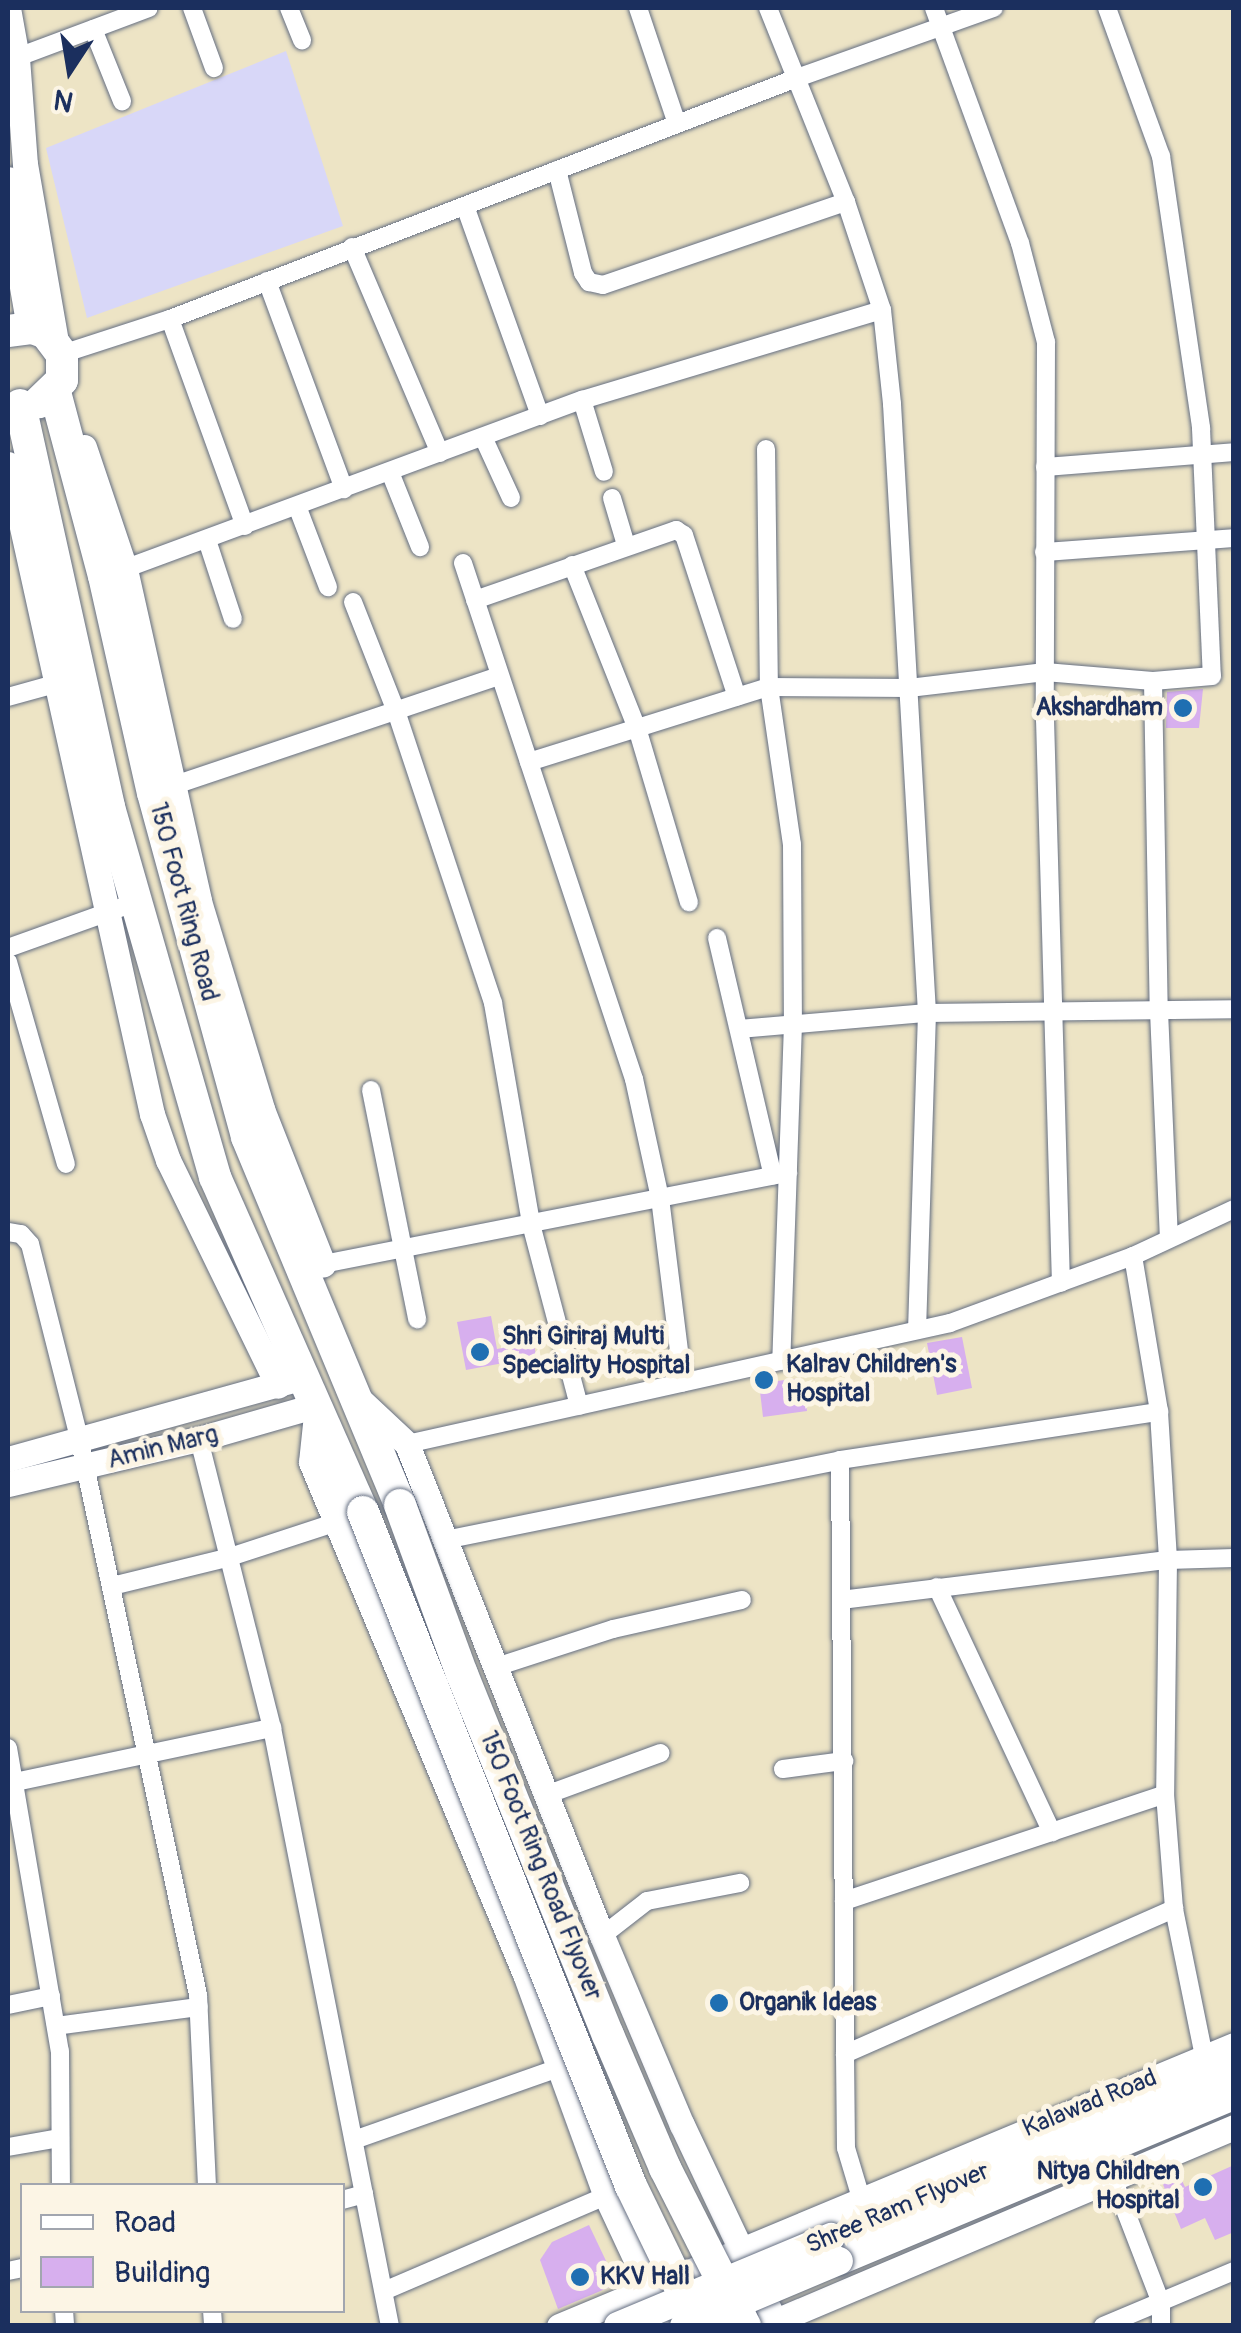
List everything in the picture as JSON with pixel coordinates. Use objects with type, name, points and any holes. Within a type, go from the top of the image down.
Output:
[{"type":"highway","name":"150 Foot Ring Road","points":[[8,183],[46,355],[115,572],[247,1137],[312,1266],[357,1397]]},
{"type":"highway","points":[[14,403],[45,400],[46,355]]},
{"type":"highway","name":"150 Foot Ring Road","points":[[14,403],[119,910],[214,1177],[299,1389]]},
{"type":"highway","name":"150 Foot Ring Road Flyover","points":[[299,1389],[631,2186],[699,2326]]},
{"type":"highway","name":"150 Foot Ring Road Flyover","points":[[357,1397],[462,1674],[665,2168],[765,2324]]},
{"type":"main road","name":"Shree Ram Flyover","points":[[618,2326],[1234,2071]]},
{"type":"main road","name":"Shree Ram Flyover","points":[[684,2326],[1234,2096]]},
{"type":"street","points":[[8,8],[46,355],[170,319],[796,78],[994,8]]},
{"type":"street","points":[[192,8],[214,68]]},
{"type":"street","points":[[289,8],[302,40]]},
{"type":"street","points":[[638,8],[677,124]]},
{"type":"street","points":[[768,8],[846,202],[882,310],[927,1013],[916,1330]]},
{"type":"street","points":[[934,8],[1020,243],[1046,342],[1045,672],[1061,1283]]},
{"type":"street","points":[[1107,8],[1161,156],[1202,455],[1212,676]]},
{"type":"street","points":[[12,59],[142,9]]},
{"type":"street","points":[[93,29],[122,101]]},
{"type":"street","points":[[557,170],[583,273],[589,282],[603,285],[846,202]]},
{"type":"street","points":[[465,206],[540,416]]},
{"type":"street","points":[[352,247],[440,453]]},
{"type":"street","points":[[267,281],[344,489]]},
{"type":"street","points":[[115,572],[582,400],[882,310]]},
{"type":"street","points":[[170,319],[245,526]]},
{"type":"street","points":[[582,400],[604,472]]},
{"type":"street","points":[[483,437],[511,498]]},
{"type":"street","points":[[766,449],[769,687],[792,844],[793,1024],[780,1174],[781,1361]]},
{"type":"street","points":[[1044,467],[1234,452]]},
{"type":"street","points":[[8,464],[56,684],[119,910],[8,948]]},
{"type":"street","points":[[390,472],[420,547]]},
{"type":"street","points":[[612,498],[626,545]]},
{"type":"street","points":[[297,506],[328,586]]},
{"type":"street","points":[[475,600],[676,530],[684,535],[737,697]]},
{"type":"street","points":[[1044,552],[1234,538]]},
{"type":"street","points":[[207,540],[233,618]]},
{"type":"street","points":[[463,562],[634,1080],[660,1198],[683,1382]]},
{"type":"street","points":[[572,565],[637,728],[689,902]]},
{"type":"street","points":[[353,602],[396,711],[492,1003],[530,1224],[579,1406]]},
{"type":"street","points":[[529,762],[769,687],[909,688],[1045,672],[1154,681],[1234,674]]},
{"type":"street","points":[[163,789],[499,676]]},
{"type":"street","points":[[1154,681],[1159,1010],[1170,1236]]},
{"type":"street","points":[[8,697],[56,684]]},
{"type":"street","points":[[717,938],[780,1174]]},
{"type":"street","points":[[8,962],[66,1164]]},
{"type":"street","points":[[739,1029],[927,1013],[1234,1009]]},
{"type":"street","points":[[371,1090],[417,1320]]},
{"type":"street","points":[[312,1266],[780,1174]]},
{"type":"street","points":[[407,1444],[916,1330],[1133,1256],[1234,1209]]},
{"type":"street","points":[[8,1232],[21,1234],[30,1244],[84,1454],[112,1586],[199,2007],[207,2183]]},
{"type":"street","points":[[1133,1256],[1158,1412],[1168,1560],[1165,1794],[1174,1909],[1204,2057]]},
{"type":"street","name":"Amin Marg","points":[[8,1459],[199,1439],[299,1389]]},
{"type":"street","name":"Amin Marg","points":[[8,1484],[84,1454],[299,1389]]},
{"type":"street","points":[[357,1397],[407,1444],[602,1936],[740,2249],[765,2324],[1234,2127]]},
{"type":"street","points":[[446,1540],[840,1460],[1158,1412]]},
{"type":"street","points":[[199,1439],[272,1728],[390,2326]]},
{"type":"street","points":[[840,1460],[846,2148],[862,2198]]},
{"type":"street","points":[[112,1586],[230,1557],[350,1517],[606,2196],[667,2326]]},
{"type":"street","points":[[841,1600],[1168,1560],[1234,1558]]},
{"type":"street","points":[[937,1587],[1052,1832]]},
{"type":"street","points":[[496,1667],[613,1629],[742,1600]]},
{"type":"street","points":[[15,1782],[272,1728]]},
{"type":"street","points":[[8,1748],[15,1782],[17,1851],[56,2026],[60,2183]]},
{"type":"street","points":[[546,1795],[661,1753]]},
{"type":"street","points":[[784,1769],[844,1761]]},
{"type":"street","points":[[844,1901],[1165,1794]]},
{"type":"street","points":[[602,1936],[647,1901],[687,1890],[740,1883]]},
{"type":"street","points":[[846,2054],[1174,1909]]},
{"type":"street","points":[[8,2004],[51,1996]]},
{"type":"street","points":[[56,2026],[199,2007]]},
{"type":"street","name":"Kalawad Road","points":[[559,2326],[1234,2045]]},
{"type":"street","points":[[354,2140],[560,2068]]},
{"type":"street","points":[[8,2148],[60,2138]]},
{"type":"street","points":[[1112,2176],[1161,2303],[1160,2326]]},
{"type":"street","points":[[345,2199],[364,2194]]},
{"type":"street","points":[[384,2291],[606,2196]]},
{"type":"street","points":[[1103,2326],[1234,2271]]},
{"type":"shaded area","points":[[286,51],[343,226],[87,318],[46,148]]},
{"type":"building","name":"Akshardham","points":[[1203,689],[1199,728],[1166,728],[1167,692]]},
{"type":"building","points":[[491,1316],[497,1349],[534,1342],[536,1357],[466,1370],[457,1322]]},
{"type":"building","points":[[962,1337],[972,1388],[937,1395],[927,1343]]},
{"type":"building","points":[[802,1378],[807,1411],[763,1417],[759,1383]]},
{"type":"building","points":[[1234,2165],[1234,2232],[1215,2240],[1205,2218],[1181,2229],[1162,2182],[1179,2174],[1185,2187]]},
{"type":"building","name":"KKV Hall","points":[[589,2225],[617,2284],[558,2309],[540,2260],[552,2242]]},
{"type":"place","name":"Akshardham","points":[[1183,708]]},
{"type":"place","name":"Shri Giriraj Multi Speciality Hospital","points":[[480,1352]]},
{"type":"place","name":"Kalrav Children's Hospital","points":[[764,1380]]},
{"type":"place","name":"Organik Ideas","points":[[719,2003]]},
{"type":"place","name":"Nitya Children Hospital","points":[[1203,2187]]},
{"type":"place","name":"KKV Hall","points":[[580,2277]]}]
